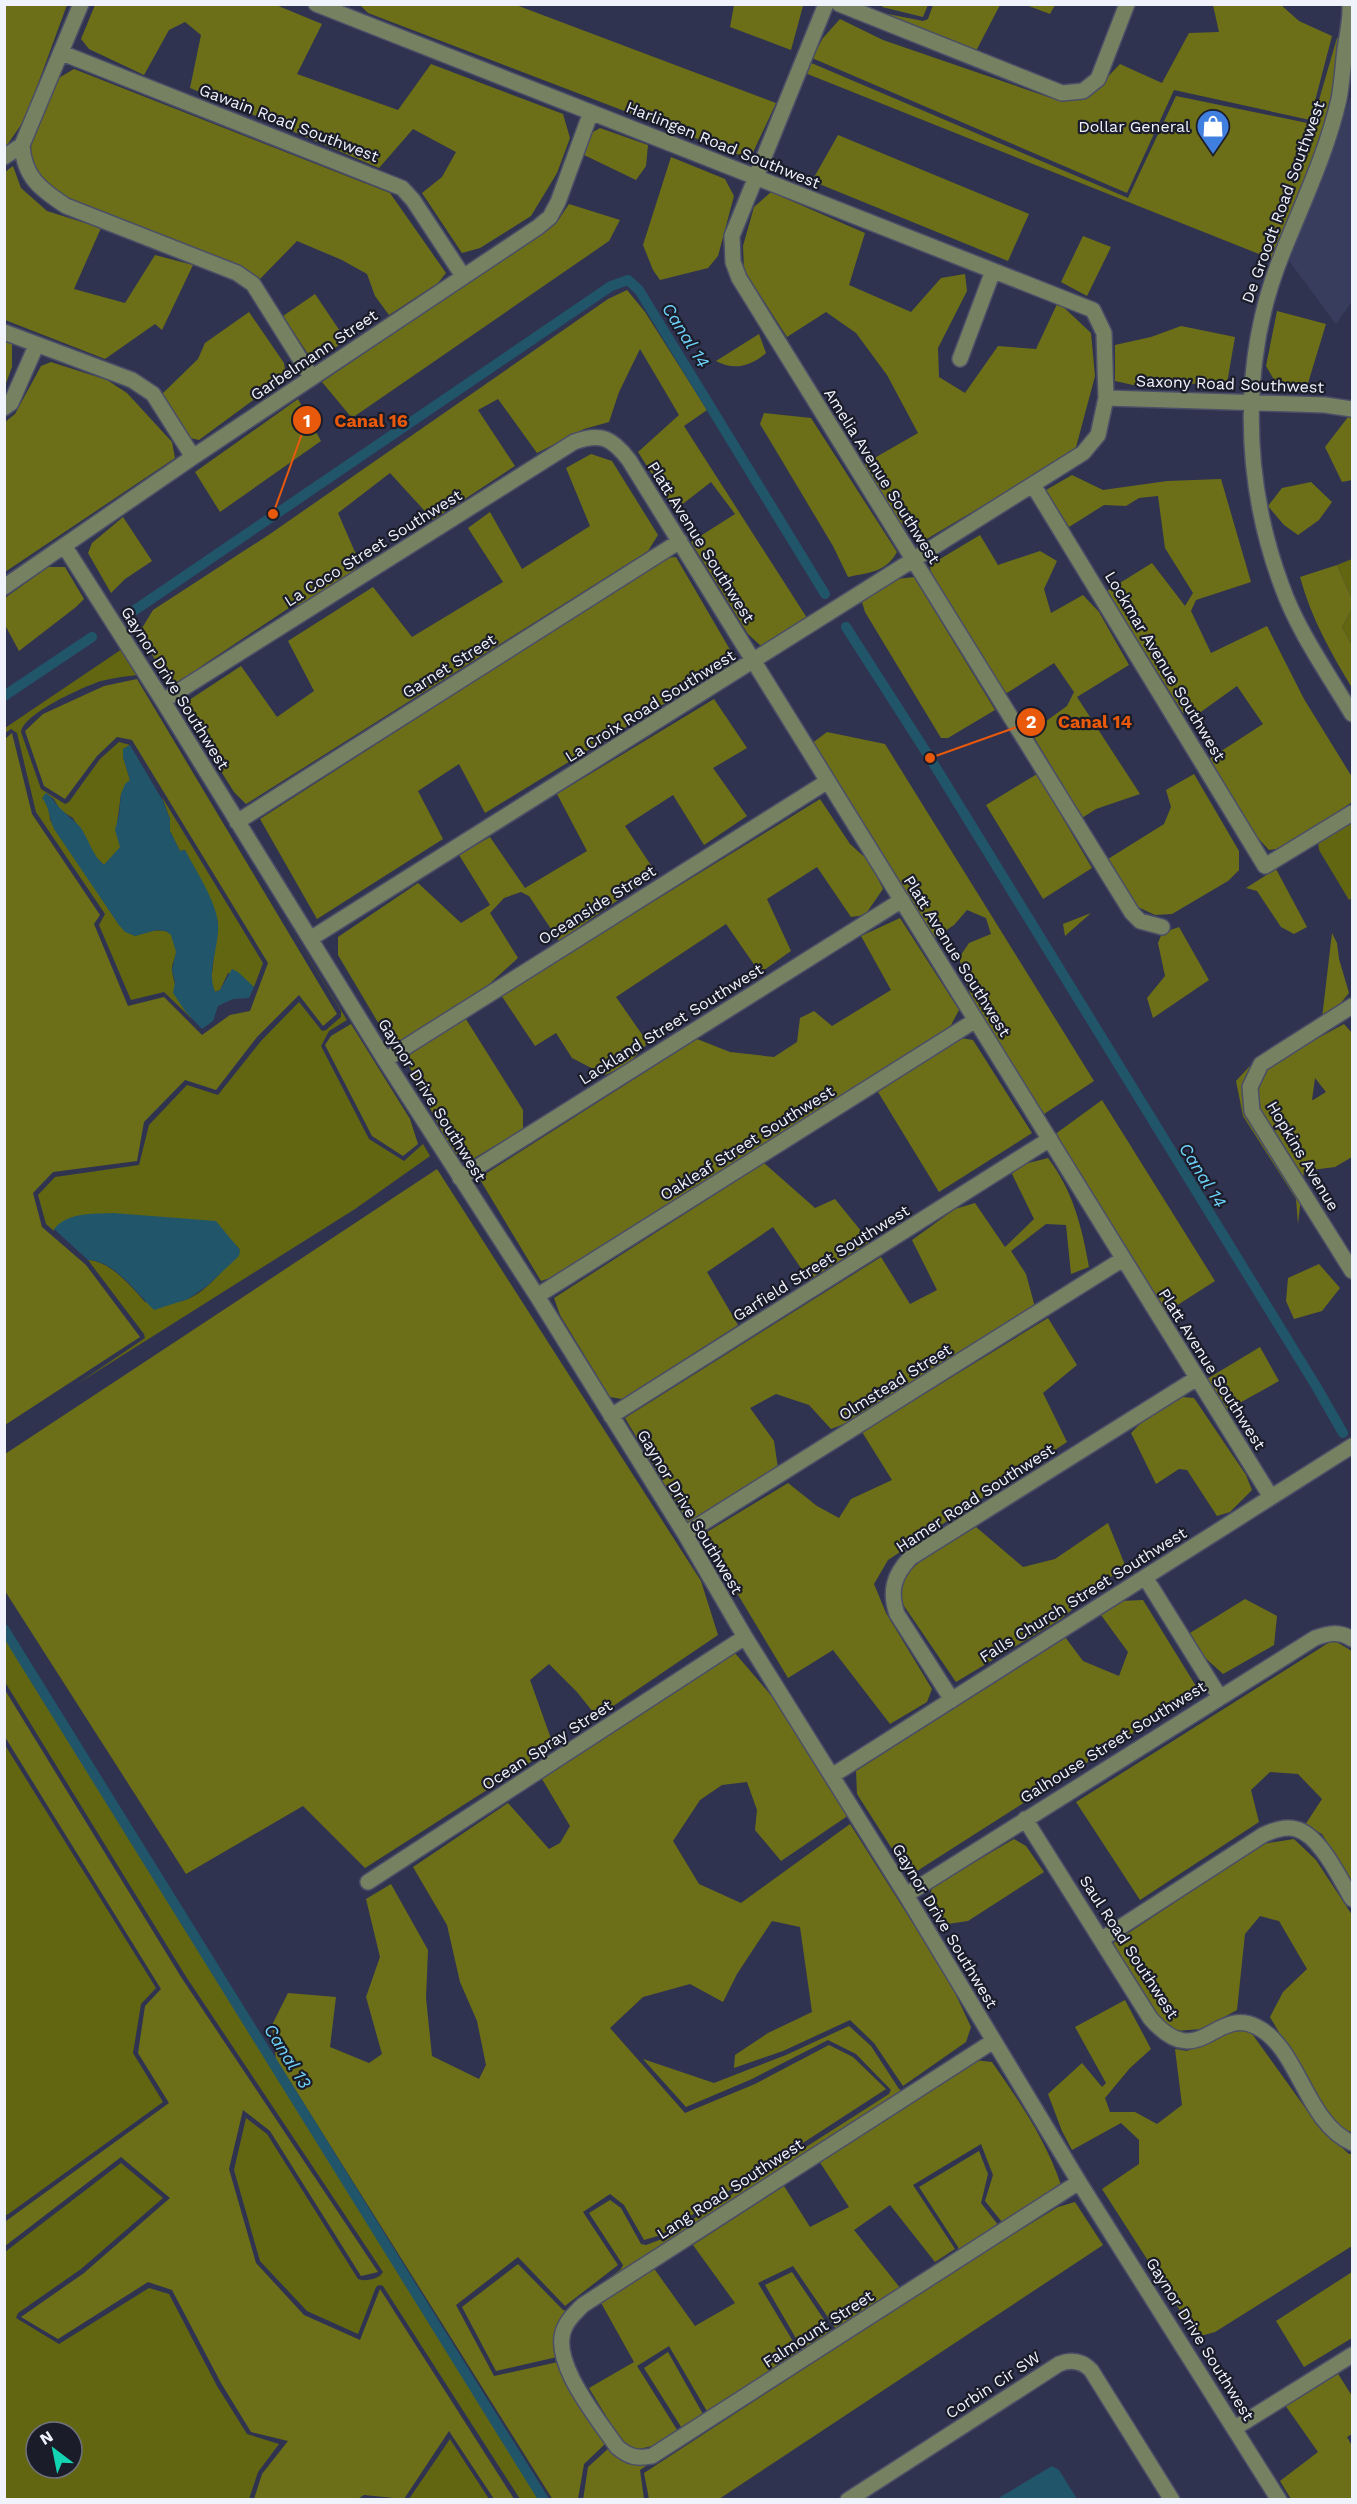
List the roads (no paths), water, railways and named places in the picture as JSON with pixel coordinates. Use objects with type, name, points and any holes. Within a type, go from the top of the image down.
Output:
[{"type":"street","points":[[81,4],[22,145],[23,161],[32,177],[45,192],[66,206],[237,273],[253,284],[312,378]]},
{"type":"street","name":"Amelia Avenue Southwest","points":[[826,4],[732,236],[733,262],[739,278],[1132,914],[1140,921],[1162,927]]},
{"type":"street","points":[[839,4],[1062,93],[1083,92],[1098,79],[1127,4]]},
{"type":"street","name":"De Groodt Road Southwest","points":[[1350,4],[1339,99],[1311,185],[1282,253],[1262,311],[1251,402],[1252,452],[1263,523],[1281,585],[1310,644],[1353,714]]},
{"type":"street","name":"Harlingen Road Southwest","points":[[326,6],[1093,310],[1102,324],[1104,333]]},
{"type":"street","name":"Gawain Road Southwest","points":[[62,54],[402,188],[413,200],[463,276]]},
{"type":"street","name":"Garbelmann Street","points":[[4,587],[550,217],[558,202],[591,112]]},
{"type":"street","points":[[4,157],[22,145]]},
{"type":"street","points":[[960,359],[993,271]]},
{"type":"street","points":[[4,332],[36,346],[132,380],[153,394],[193,457]]},
{"type":"street","name":"La Croix Road Southwest","points":[[310,939],[754,662],[1083,453],[1098,435],[1106,398],[1104,333]]},
{"type":"street","points":[[4,408],[11,403],[36,346]]},
{"type":"street","name":"Saxony Road Southwest","points":[[1106,398],[1325,405],[1353,409]]},
{"type":"street","name":"La Coco Street Southwest","points":[[163,701],[574,442],[590,436],[606,438]]},
{"type":"street","name":"Platt Avenue Southwest","points":[[606,438],[620,448],[629,460],[680,541],[1271,1497]]},
{"type":"street","name":"Lockmar Avenue Southwest","points":[[1033,485],[1265,866],[1353,813]]},
{"type":"street","name":"Garnet Street","points":[[237,822],[680,541]]},
{"type":"street","name":"Gaynor Drive Southwest","points":[[64,547],[163,701],[385,1060],[537,1296],[906,1895],[992,2042],[1279,2499]]},
{"type":"street","name":"Oceanside Street","points":[[385,1060],[828,781]]},
{"type":"street","name":"Lackland Street Southwest","points":[[460,1178],[902,900]]},
{"type":"street","name":"Hopkins Avenue","points":[[1353,1006],[1261,1064],[1250,1087],[1252,1111],[1353,1271]]},
{"type":"street","name":"Oakleaf Street Southwest","points":[[537,1296],[976,1020]]},
{"type":"street","name":"Garfield Street Southwest","points":[[611,1416],[1050,1139]]},
{"type":"street","name":"Olmstead Street","points":[[685,1534],[1123,1259]]},
{"type":"street","name":"Hamer Road Southwest","points":[[952,1700],[897,1614],[893,1602],[892,1585],[899,1570],[910,1558],[1197,1378]]},
{"type":"street","name":"Falls Church Street Southwest","points":[[832,1775],[1353,1446]]},
{"type":"street","points":[[1145,1577],[1219,1696]]},
{"type":"street","name":"Galhouse Street Southwest","points":[[906,1895],[1219,1696],[1315,1638],[1330,1633],[1348,1636]]},
{"type":"street","name":"Ocean Spray Street","points":[[368,1882],[745,1637]]},
{"type":"street","name":"Saul Road Southwest","points":[[1025,1819],[1150,2018],[1162,2033],[1176,2041],[1191,2041],[1239,2022],[1256,2026],[1270,2036],[1280,2048],[1325,2123],[1340,2137],[1353,2143]]},
{"type":"street","points":[[1102,1939],[1263,1834],[1280,1828],[1296,1829],[1311,1837],[1320,1847],[1353,1899]]},
{"type":"street","name":"Lang Road Southwest","points":[[588,2404],[566,2368],[563,2357],[561,2342],[564,2328],[572,2315],[595,2297],[992,2042]]},
{"type":"street","name":"Falmount Street","points":[[588,2404],[617,2448],[627,2456],[639,2458],[652,2456],[1079,2182]]},
{"type":"street","points":[[1235,2428],[1353,2355]]},
{"type":"street","name":"Corbin Cir SW","points":[[848,2499],[1059,2364],[1074,2361],[1082,2363],[1091,2370],[1172,2499]]},
{"type":"waterway","points":[[135,610],[611,286],[628,280],[639,290],[825,594]]},
{"type":"waterway","name":"Canal 14","points":[[846,627],[930,758],[1343,1433]]},
{"type":"waterway","points":[[4,696],[92,637]]},
{"type":"waterway","name":"Canal 13","points":[[4,1629],[544,2500]]},
{"type":"place","name":"Dollar General","points":[[1213,155]]},
{"type":"place","name":"Canal 16","points":[[273,514]]},
{"type":"place","name":"Canal 14","points":[[930,758]]}]
